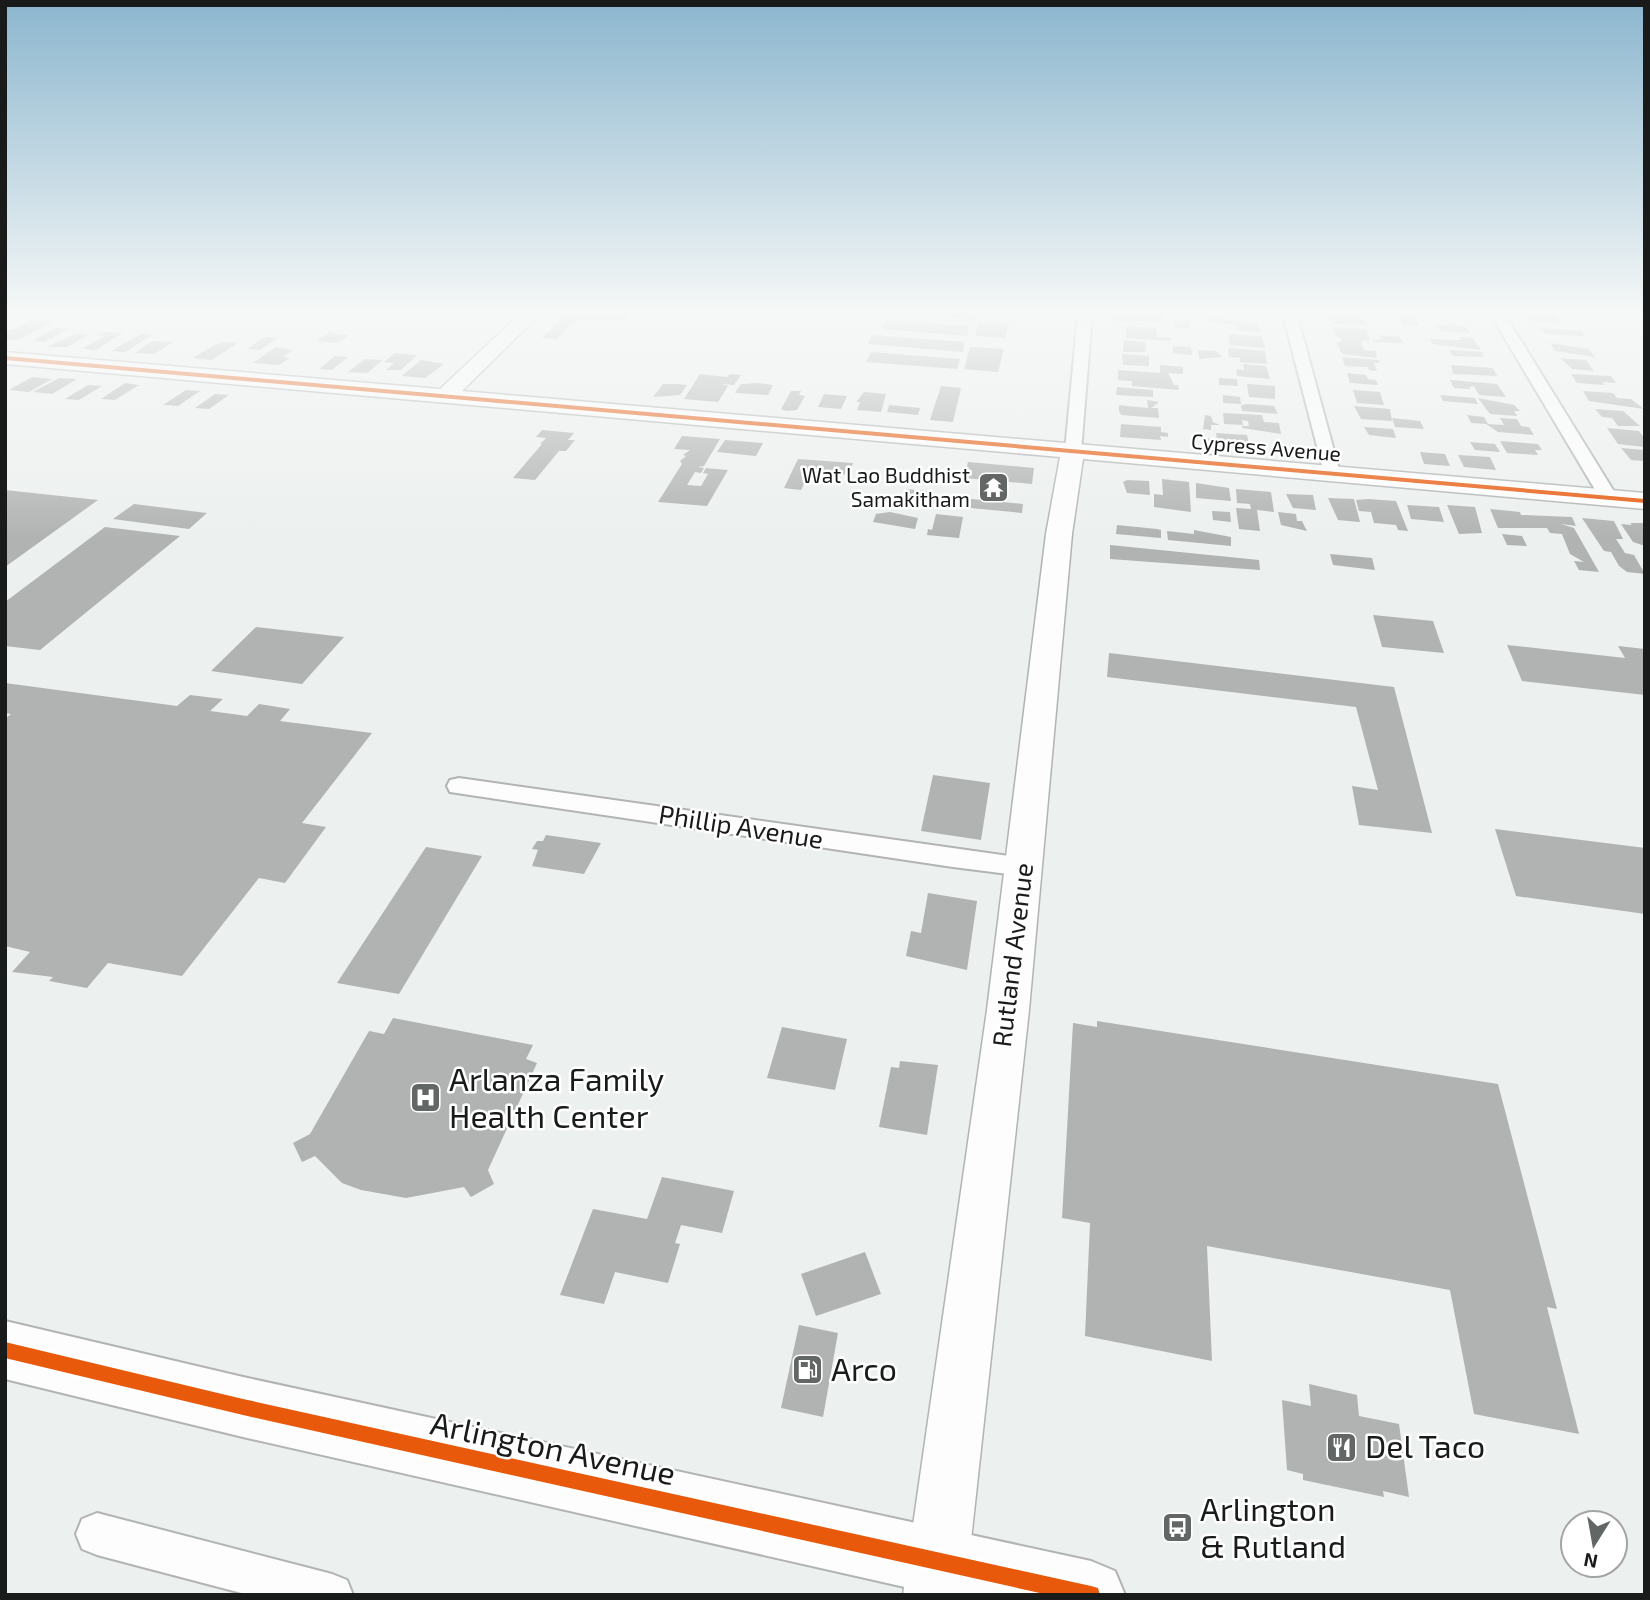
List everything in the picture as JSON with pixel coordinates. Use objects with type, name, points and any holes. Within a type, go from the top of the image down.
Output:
[{"type":"main road","name":"Arlington Avenue","points":[[5,1350],[935,1578],[1091,1595]]},
{"type":"street","name":"Cypress Avenue","points":[[361,390],[1645,501]]},
{"type":"street","points":[[444,397],[452,390]]},
{"type":"street","name":"Rutland Avenue","points":[[935,1578],[1024,867],[1059,534],[1073,451],[1079,390]]},
{"type":"street","points":[[1310,390],[1332,473]]},
{"type":"street","points":[[1543,390],[1609,498]]},
{"type":"street","name":"Phillip Avenue","points":[[459,786],[608,805],[899,852],[1024,867]]},
{"type":"street","points":[[97,1534],[330,1595]]},
{"type":"building","points":[[10,390],[33,390],[29,392]]},
{"type":"building","points":[[37,390],[59,390],[52,394],[33,392]]},
{"type":"building","points":[[80,390],[96,390],[79,400],[65,399]]},
{"type":"building","points":[[115,390],[132,390],[115,400],[101,399]]},
{"type":"building","points":[[186,390],[200,391],[178,406],[163,405]]},
{"type":"building","points":[[659,390],[684,390],[680,395],[653,397]]},
{"type":"building","points":[[690,390],[726,390],[718,402],[684,399]]},
{"type":"building","points":[[737,390],[771,390],[768,395],[735,393]]},
{"type":"building","points":[[940,390],[961,390],[953,422],[930,420]]},
{"type":"building","points":[[1117,390],[1153,390],[1153,397],[1116,395]]},
{"type":"building","points":[[1248,390],[1275,390],[1275,399],[1249,397]]},
{"type":"building","points":[[1353,390],[1380,392],[1384,405],[1357,403]]},
{"type":"building","points":[[1476,390],[1501,390],[1506,397],[1479,395]]},
{"type":"building","points":[[791,391],[801,391],[799,395],[805,396],[797,410],[786,411],[781,409]]},
{"type":"building","points":[[1583,391],[1613,393],[1617,398],[1631,399],[1644,409],[1589,401]]},
{"type":"building","points":[[864,392],[886,394],[881,412],[857,410],[860,402],[856,402]]},
{"type":"building","points":[[215,394],[229,395],[209,409],[195,408]]},
{"type":"building","points":[[824,394],[847,396],[841,409],[818,407]]},
{"type":"building","points":[[1223,395],[1240,397],[1241,404],[1223,403]]},
{"type":"building","points":[[1440,395],[1475,398],[1478,404],[1443,401]]},
{"type":"building","points":[[1478,398],[1514,405],[1520,411],[1514,411],[1517,416],[1490,414]]},
{"type":"building","points":[[1147,400],[1159,402],[1151,408],[1158,408],[1159,418],[1121,415],[1119,411],[1119,405],[1148,408]]},
{"type":"building","points":[[889,405],[920,408],[918,415],[887,412]]},
{"type":"building","points":[[1241,405],[1274,406],[1278,414],[1242,411]]},
{"type":"building","points":[[1354,406],[1390,409],[1392,421],[1361,419]]},
{"type":"building","points":[[1595,409],[1623,411],[1640,426],[1618,426],[1612,418],[1602,417]]},
{"type":"building","points":[[1223,413],[1262,415],[1264,422],[1279,423],[1281,434],[1242,428],[1249,426],[1248,421],[1242,420],[1243,425],[1224,424]]},
{"type":"building","points":[[1205,415],[1211,416],[1213,422],[1220,425],[1211,425],[1211,430],[1203,429]]},
{"type":"building","points":[[1467,415],[1484,417],[1488,424],[1504,425],[1500,418],[1517,419],[1521,426],[1529,427],[1534,435],[1498,432],[1486,424],[1471,423]]},
{"type":"building","points":[[1392,418],[1420,421],[1424,429],[1395,427]]},
{"type":"building","points":[[1121,424],[1161,427],[1161,432],[1168,433],[1168,437],[1160,436],[1161,440],[1120,437]]},
{"type":"building","points":[[1364,427],[1393,429],[1396,438],[1369,435]]},
{"type":"building","points":[[1607,428],[1639,431],[1645,439],[1645,447],[1618,444]]},
{"type":"building","points":[[542,430],[574,433],[568,440],[575,440],[566,451],[559,451],[535,480],[513,478],[546,438],[536,437]]},
{"type":"building","points":[[1216,433],[1247,435],[1250,449],[1204,445],[1204,438],[1217,439]]},
{"type":"building","points":[[682,436],[720,439],[704,466],[698,467],[704,468],[701,473],[695,472],[687,485],[701,486],[708,474],[703,473],[706,468],[728,470],[707,506],[658,502],[682,464],[680,461],[686,456],[683,455],[690,450],[674,449]]},
{"type":"building","points":[[725,440],[763,443],[756,456],[717,452]]},
{"type":"building","points":[[1500,441],[1538,444],[1542,450],[1535,450],[1538,455],[1507,453]]},
{"type":"building","points":[[1470,442],[1495,444],[1500,452],[1475,450]]},
{"type":"building","points":[[1621,448],[1645,450],[1645,461],[1631,460]]},
{"type":"building","points":[[1420,452],[1445,454],[1450,466],[1424,464]]},
{"type":"building","points":[[1458,455],[1490,457],[1496,470],[1464,467]]},
{"type":"building","points":[[798,459],[853,463],[849,475],[810,471],[808,477],[818,477],[817,481],[806,480],[801,490],[784,488]]},
{"type":"building","points":[[968,462],[1034,468],[1032,484],[964,478]]},
{"type":"building","points":[[1162,479],[1189,482],[1191,512],[1154,507],[1154,494],[1163,495]]},
{"type":"building","points":[[1149,481],[1150,495],[1127,493],[1123,482]]},
{"type":"building","points":[[1196,483],[1229,488],[1231,501],[1196,498]]},
{"type":"building","points":[[906,489],[927,491],[924,501],[902,499]]},
{"type":"building","points":[[1236,489],[1271,492],[1274,512],[1257,510],[1260,531],[1239,529],[1236,508],[1251,509],[1250,504],[1237,503]]},
{"type":"building","points":[[5,490],[98,500],[5,567]]},
{"type":"building","points":[[1286,494],[1313,495],[1316,510],[1293,508]]},
{"type":"building","points":[[930,495],[1023,504],[1022,513],[940,505],[928,502]]},
{"type":"building","points":[[1328,498],[1354,499],[1360,522],[1338,520]]},
{"type":"building","points":[[1356,500],[1396,501],[1408,531],[1398,530],[1396,525],[1374,523],[1371,512],[1359,511]]},
{"type":"building","points":[[134,504],[207,513],[189,529],[113,519]]},
{"type":"building","points":[[1407,505],[1439,507],[1444,522],[1411,519]]},
{"type":"building","points":[[1447,505],[1475,507],[1482,533],[1459,534]]},
{"type":"building","points":[[1490,509],[1520,512],[1521,515],[1572,517],[1576,526],[1561,524],[1574,528],[1599,572],[1579,570],[1574,561],[1584,562],[1570,554],[1562,534],[1550,533],[1547,528],[1498,528]]},
{"type":"building","points":[[1212,511],[1230,512],[1231,522],[1213,520]]},
{"type":"building","points":[[890,512],[918,518],[915,529],[873,522],[876,514]]},
{"type":"building","points":[[1278,512],[1296,514],[1297,521],[1302,521],[1307,531],[1281,525]]},
{"type":"building","points":[[936,514],[963,517],[959,538],[927,535],[928,529],[932,530]]},
{"type":"building","points":[[1582,518],[1614,521],[1623,539],[1616,539],[1625,553],[1634,555],[1645,574],[1627,572],[1619,566],[1611,552],[1604,551]]},
{"type":"building","points":[[1630,523],[1645,523],[1645,546],[1633,542],[1621,524],[1632,525]]},
{"type":"building","points":[[1117,525],[1161,530],[1161,538],[1116,534]]},
{"type":"building","points":[[105,527],[180,536],[40,650],[5,646],[5,602]]},
{"type":"building","points":[[1194,530],[1231,537],[1231,546],[1168,540],[1167,531],[1194,534]]},
{"type":"building","points":[[1502,534],[1522,536],[1527,546],[1507,545]]},
{"type":"building","points":[[1110,545],[1259,560],[1260,570],[1110,559]]},
{"type":"building","points":[[1330,554],[1372,558],[1375,570],[1333,565]]},
{"type":"building","points":[[1373,615],[1433,621],[1444,653],[1382,647]]},
{"type":"building","points":[[256,627],[344,637],[302,684],[211,671]]},
{"type":"building","points":[[1507,645],[1625,658],[1618,646],[1645,649],[1645,695],[1522,681]]},
{"type":"building","points":[[1109,653],[1394,687],[1432,833],[1359,825],[1352,786],[1378,790],[1356,707],[1107,677]]},
{"type":"building","points":[[5,683],[177,706],[190,695],[223,699],[210,711],[247,716],[259,704],[290,709],[280,721],[372,733],[302,823],[326,827],[285,883],[259,878],[182,976],[108,963],[87,988],[49,981],[53,977],[12,972],[30,952],[5,946],[5,719],[11,714],[5,713]]},
{"type":"building","points":[[933,775],[990,783],[981,840],[921,831]]},
{"type":"building","points":[[1495,829],[1645,848],[1645,914],[1516,896]]},
{"type":"building","points":[[546,835],[601,843],[584,874],[532,866],[538,850],[532,849],[537,841],[543,841]]},
{"type":"building","points":[[426,847],[482,856],[399,994],[337,983]]},
{"type":"building","points":[[928,893],[977,901],[967,970],[906,956],[911,931],[921,933]]},
{"type":"building","name":"Arlanza Family Health Center","points":[[393,1018],[533,1045],[526,1059],[537,1063],[488,1170],[494,1184],[471,1197],[464,1187],[406,1198],[361,1190],[342,1183],[315,1156],[302,1162],[293,1143],[310,1134],[369,1031],[384,1034]]},
{"type":"building","points":[[1097,1021],[1498,1084],[1557,1309],[1547,1307],[1579,1434],[1474,1414],[1450,1290],[1207,1246],[1212,1361],[1085,1336],[1090,1223],[1062,1218],[1073,1023],[1097,1027]]},
{"type":"building","points":[[782,1027],[847,1039],[835,1090],[767,1078]]},
{"type":"building","points":[[900,1061],[938,1065],[927,1135],[879,1127],[891,1067],[899,1068]]},
{"type":"building","points":[[662,1177],[734,1191],[722,1233],[681,1225],[675,1243],[680,1244],[668,1283],[615,1272],[604,1304],[560,1295],[593,1209],[647,1219]]},
{"type":"building","points":[[865,1252],[881,1294],[816,1316],[801,1274]]},
{"type":"building","points":[[799,1325],[838,1333],[823,1417],[781,1408]]},
{"type":"building","points":[[1309,1384],[1357,1395],[1359,1416],[1399,1424],[1409,1497],[1383,1491],[1384,1497],[1303,1480],[1303,1474],[1287,1470],[1282,1400],[1311,1406]]},
{"type":"cycle path","points":[[368,390],[1645,501]]},
{"type":"cycle path","points":[[5,1350],[243,1407],[1091,1595]]},
{"type":"place","name":"Wat Lao Buddhist Samakitham","points":[[993,488]]},
{"type":"place","name":"Arlanza Family Health Center","points":[[426,1098]]},
{"type":"place","name":"Arco","points":[[808,1370]]},
{"type":"place","name":"Del Taco","points":[[1342,1447]]},
{"type":"place","name":"Arlington & Rutland","points":[[1177,1528]]}]
